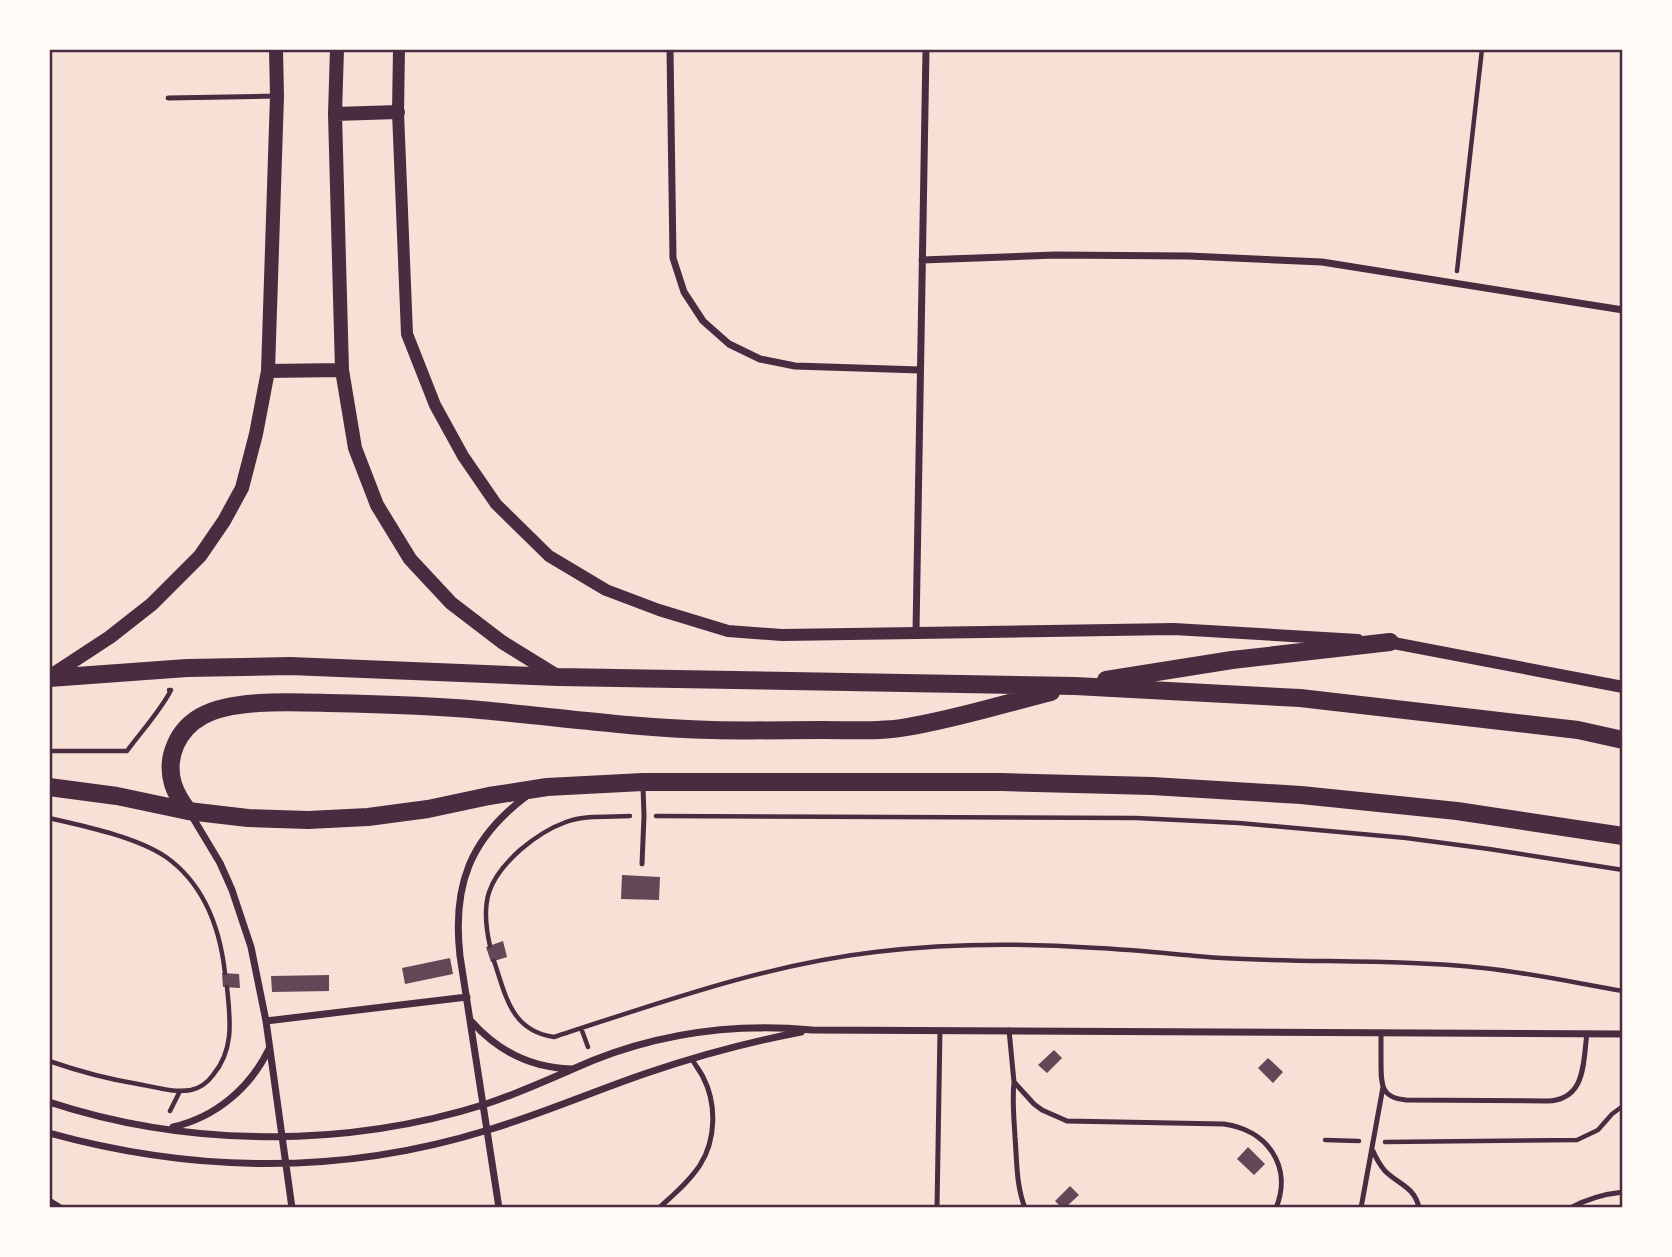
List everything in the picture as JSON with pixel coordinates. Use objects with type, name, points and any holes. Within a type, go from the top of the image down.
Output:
[{"type":"main road","points":[[49,678],[110,637],[152,604],[200,556],[242,488],[268,372],[276,49]]},
{"type":"main road","points":[[337,49],[335,114],[342,370],[355,448],[377,505],[410,559],[451,603],[502,642],[558,677]]},
{"type":"main road","points":[[335,114],[398,112]]},
{"type":"main road","points":[[268,372],[342,370]]},
{"type":"main road","points":[[188,811],[173,784],[171,768],[179,737],[190,724],[203,715],[248,705],[282,702],[418,705],[654,728],[872,730],[940,720],[1075,686],[1231,660],[1390,642]]},
{"type":"main road","points":[[49,678],[187,668],[290,666],[558,677],[1075,686],[1300,698],[1578,730],[1623,740]]},
{"type":"main road","points":[[49,787],[117,796],[188,811],[248,818],[308,820],[368,817],[538,788],[643,782],[1001,782],[1166,787],[1301,795],[1457,811],[1623,836]]},
{"type":"street","points":[[399,49],[398,112],[407,334],[435,405],[463,456],[496,504],[549,556],[606,590],[728,631],[782,635],[1174,629],[1390,642],[1623,687]]},
{"type":"street","points":[[670,49],[673,258],[684,292],[703,321],[729,344],[761,359],[795,366],[920,370]]},
{"type":"street","points":[[916,632],[926,49]]},
{"type":"street","points":[[922,260],[1055,255],[1189,256],[1322,262],[1623,310]]},
{"type":"street","points":[[499,1208],[457,932],[458,911],[461,890],[477,849],[503,815],[538,788]]},
{"type":"street","points":[[188,811],[220,863],[251,947],[266,1021],[292,1208]]},
{"type":"street","points":[[266,1021],[467,997]]},
{"type":"street","points":[[470,1021],[492,1042],[517,1058],[556,1068],[576,1069]]},
{"type":"street","points":[[49,1102],[117,1121],[166,1129],[224,1136],[282,1137],[383,1128],[433,1118],[483,1105],[624,1050],[685,1034],[748,1027],[811,1030],[1623,1034]]},
{"type":"street","points":[[49,1133],[90,1145],[187,1160],[236,1164],[326,1161],[407,1150],[487,1130],[692,1059],[751,1042],[811,1030]]},
{"type":"street","points":[[166,1129],[209,1114],[228,1102],[254,1075],[269,1049]]},
{"type":"lane","points":[[168,98],[276,96]]},
{"type":"lane","points":[[642,864],[643,782]]},
{"type":"lane","points":[[937,1208],[940,1030]]},
{"type":"lane","points":[[1009,1030],[1018,1182],[1025,1208]]},
{"type":"lane","points":[[1361,1208],[1382,1087],[1381,1034]]},
{"type":"lane","points":[[1382,1087],[1388,1095],[1401,1100],[1557,1101],[1574,1091],[1579,1083],[1587,1034]]},
{"type":"lane","points":[[659,1208],[692,1176],[700,1165],[710,1140],[711,1100],[704,1078],[692,1059]]},
{"type":"lane","points":[[1014,1082],[1042,1110],[1068,1121],[1224,1124],[1249,1130],[1268,1146],[1275,1156],[1282,1181],[1276,1208]]},
{"type":"lane","points":[[1373,1145],[1385,1171],[1414,1194],[1419,1208]]},
{"type":"lane","points":[[1570,1208],[1605,1194],[1623,1192]]},
{"type":"lane","points":[[49,1200],[62,1208]]},
{"type":"path","points":[[1455,283],[1482,49]]},
{"type":"path","points":[[49,751],[127,751],[165,703],[171,690],[158,691]]},
{"type":"path","points":[[49,818],[114,834],[156,851],[173,863],[196,888],[210,911],[217,928],[225,973]]},
{"type":"path","points":[[490,946],[485,927],[485,912],[494,878],[509,860],[546,831],[567,821],[587,818],[1110,818],[1239,823],[1406,838],[1623,870]]},
{"type":"path","points":[[494,961],[516,1017],[532,1031],[542,1036],[554,1037],[690,992],[778,969],[873,952],[971,944],[1098,948],[1223,958],[1436,964],[1529,974],[1623,991]]},
{"type":"path","points":[[49,1061],[116,1080],[180,1091],[197,1088],[211,1078],[229,1045],[227,987]]},
{"type":"path","points":[[1325,1140],[1373,1145],[1577,1140],[1598,1130],[1623,1106]]},
{"type":"building","points":[[622,875],[660,877],[659,900],[621,899]]},
{"type":"building","points":[[503,941],[507,957],[491,962],[486,947]]},
{"type":"building","points":[[450,958],[453,974],[405,984],[402,968]]},
{"type":"building","points":[[222,973],[239,974],[240,988],[223,987]]},
{"type":"building","points":[[329,975],[329,991],[272,992],[271,976]]},
{"type":"building","points":[[1054,1050],[1062,1058],[1047,1073],[1038,1065]]},
{"type":"building","points":[[1268,1058],[1283,1072],[1273,1083],[1258,1068]]},
{"type":"building","points":[[1248,1147],[1265,1164],[1254,1175],[1237,1159]]},
{"type":"building","points":[[1070,1186],[1079,1195],[1062,1208],[1055,1201]]}]
